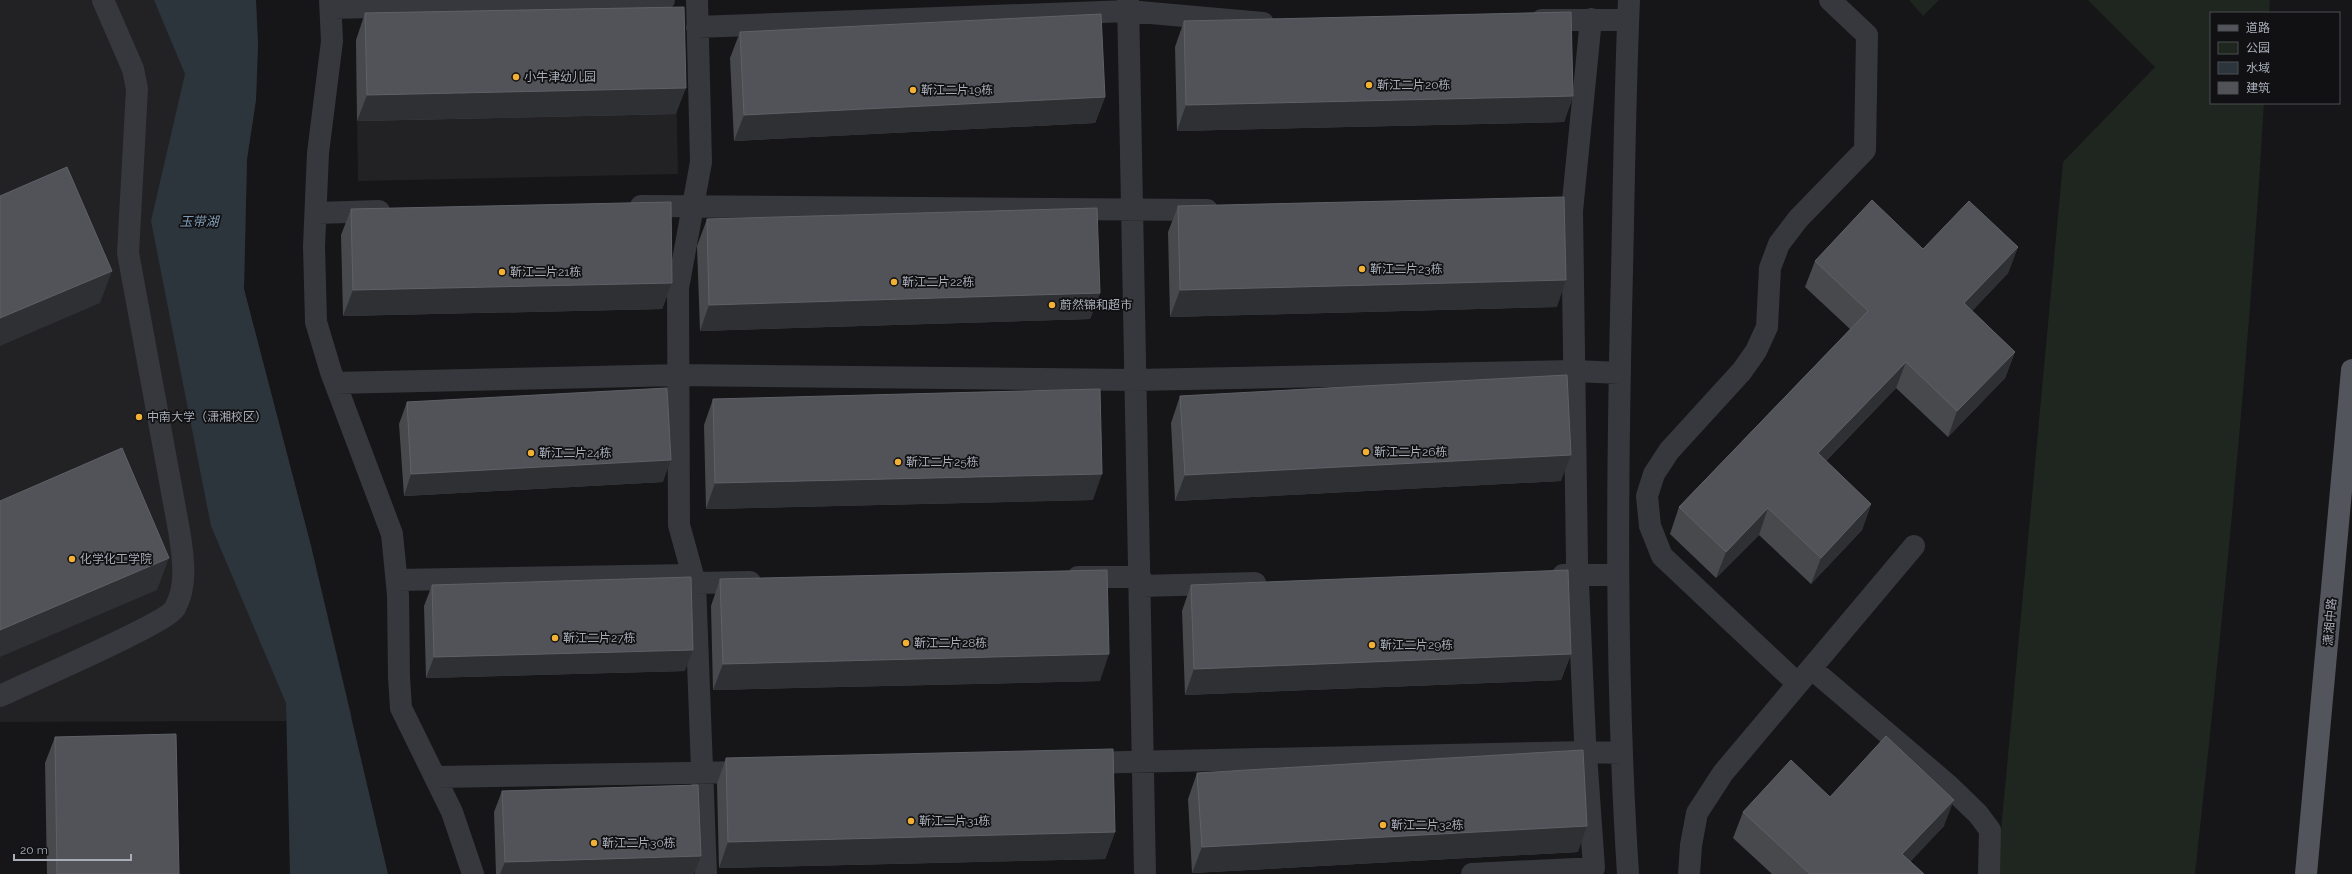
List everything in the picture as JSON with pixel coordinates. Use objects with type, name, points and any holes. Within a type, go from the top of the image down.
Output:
[{"type":"main road","name":"潇湘中路","points":[[2306,874],[2352,370]]},
{"type":"street","points":[[0,696],[150,626],[174,610],[182,587],[183,561],[179,530],[128,253],[137,89],[133,70],[103,0]]},
{"type":"street","points":[[473,874],[452,812],[402,708],[399,677],[397,580],[392,534],[335,383],[316,322],[314,246],[318,153],[332,41],[331,4],[664,0]]},
{"type":"street","points":[[697,0],[701,162],[678,288],[680,525],[694,579],[706,874]]},
{"type":"street","points":[[1830,0],[1867,35],[1864,150],[1798,219],[1779,244],[1770,268],[1767,327],[1756,351],[1742,371],[1669,451],[1654,474],[1647,496],[1650,526],[1662,556],[1805,676],[1947,784],[1978,814],[1990,830],[1989,874]]},
{"type":"street","points":[[697,27],[1128,6],[1282,24]]},
{"type":"street","points":[[1128,6],[1145,874]]},
{"type":"street","points":[[1520,20],[1591,19],[1629,10],[1620,373],[1618,575],[1622,753],[1628,874]]},
{"type":"street","points":[[1472,874],[1594,868],[1586,752],[1578,574],[1572,211],[1591,19]]},
{"type":"street","points":[[622,207],[692,205],[1226,210]]},
{"type":"street","points":[[316,213],[402,211]]},
{"type":"street","points":[[1517,211],[1572,211]]},
{"type":"street","points":[[335,383],[679,375],[1136,380],[1574,371],[1620,373]]},
{"type":"street","points":[[1689,874],[1690,844],[1698,813],[1723,773],[1914,546]]},
{"type":"street","points":[[1546,575],[1618,575]]},
{"type":"street","points":[[1060,578],[1140,581],[1275,582]]},
{"type":"street","points":[[397,580],[694,579],[766,582]]},
{"type":"street","points":[[1064,763],[1586,752],[1622,753]]},
{"type":"street","points":[[436,777],[773,771]]},
{"type":"shaded area","name":"中南大学（潇湘校区）","points":[[0,0],[256,0],[258,45],[256,100],[247,159],[244,289],[311,546],[352,718],[285,721],[0,722]]},
{"type":"shaded area","name":"小牛津幼儿园","points":[[675,33],[678,174],[358,181],[356,40]]},
{"type":"green space","points":[[1909,0],[1939,0],[1923,16]]},
{"type":"green space","points":[[2088,0],[2270,0],[2269,12],[2210,12],[2210,104],[2264,104],[2243,392],[2195,874],[1997,874],[2063,162],[2155,67]]},
{"type":"water","name":"玉带湖","points":[[154,0],[256,0],[258,45],[256,100],[247,159],[244,289],[311,546],[388,874],[290,874],[286,703],[211,526],[151,221],[185,74]]},
{"type":"building","points":[[684,7],[686,88],[367,95],[365,13]]},
{"type":"building","name":"靳江二片20栋","points":[[1571,12],[1573,96],[1186,105],[1184,21]]},
{"type":"building","name":"靳江二片19栋","points":[[1101,14],[1105,97],[744,115],[740,32]]},
{"type":"building","points":[[67,167],[112,271],[0,318],[0,196]]},
{"type":"building","name":"靳江二片23栋","points":[[1564,197],[1566,280],[1180,290],[1178,206]]},
{"type":"building","points":[[1872,200],[1923,249],[1969,201],[2018,247],[1964,303],[2015,352],[1957,411],[1906,362],[1818,453],[1871,504],[1821,558],[1768,508],[1726,552],[1679,507],[1868,311],[1815,261]]},
{"type":"building","name":"靳江二片21栋","points":[[671,202],[672,283],[353,290],[351,209]]},
{"type":"building","name":"靳江二片22栋","points":[[1097,208],[1100,293],[709,305],[707,219]]},
{"type":"building","name":"靳江二片26栋","points":[[1567,375],[1571,455],[1185,475],[1180,396]]},
{"type":"building","name":"靳江二片24栋","points":[[667,388],[671,460],[411,474],[407,402]]},
{"type":"building","name":"靳江二片25栋","points":[[1100,389],[1102,474],[715,483],[713,399]]},
{"type":"building","name":"化学化工学院","points":[[122,448],[169,558],[0,630],[0,501]]},
{"type":"building","name":"靳江二片28栋","points":[[1107,570],[1109,654],[723,664],[720,579]]},
{"type":"building","name":"靳江二片29栋","points":[[1568,570],[1571,654],[1194,669],[1191,585]]},
{"type":"building","name":"靳江二片27栋","points":[[691,577],[693,650],[434,657],[432,585]]},
{"type":"building","points":[[176,734],[179,874],[57,874],[55,737]]},
{"type":"building","points":[[1886,736],[1954,800],[1902,854],[1924,874],[1810,874],[1743,812],[1791,760],[1830,797]]},
{"type":"building","name":"靳江二片31栋","points":[[1113,749],[1115,832],[728,842],[726,758]]},
{"type":"building","name":"靳江二片32栋","points":[[1583,750],[1587,826],[1202,847],[1197,773]]},
{"type":"building","name":"靳江二片30栋","points":[[698,785],[701,856],[505,862],[502,791]]},
{"type":"place","name":"小牛津幼儿园","points":[[516,77]]},
{"type":"place","name":"靳江二片20栋","points":[[1369,85]]},
{"type":"place","name":"靳江二片19栋","points":[[913,90]]},
{"type":"place","name":"靳江二片23栋","points":[[1362,269]]},
{"type":"place","name":"靳江二片21栋","points":[[502,272]]},
{"type":"place","name":"靳江二片22栋","points":[[894,282]]},
{"type":"place","name":"蔚然锦和超市","points":[[1052,305]]},
{"type":"place","name":"中南大学（潇湘校区）","points":[[139,417]]},
{"type":"place","name":"靳江二片26栋","points":[[1366,452]]},
{"type":"place","name":"靳江二片24栋","points":[[531,453]]},
{"type":"place","name":"靳江二片25栋","points":[[898,462]]},
{"type":"place","name":"化学化工学院","points":[[72,559]]},
{"type":"place","name":"靳江二片27栋","points":[[555,638]]},
{"type":"place","name":"靳江二片28栋","points":[[906,643]]},
{"type":"place","name":"靳江二片29栋","points":[[1372,645]]},
{"type":"place","name":"靳江二片31栋","points":[[911,821]]},
{"type":"place","name":"靳江二片32栋","points":[[1383,825]]},
{"type":"place","name":"靳江二片30栋","points":[[594,843]]}]
